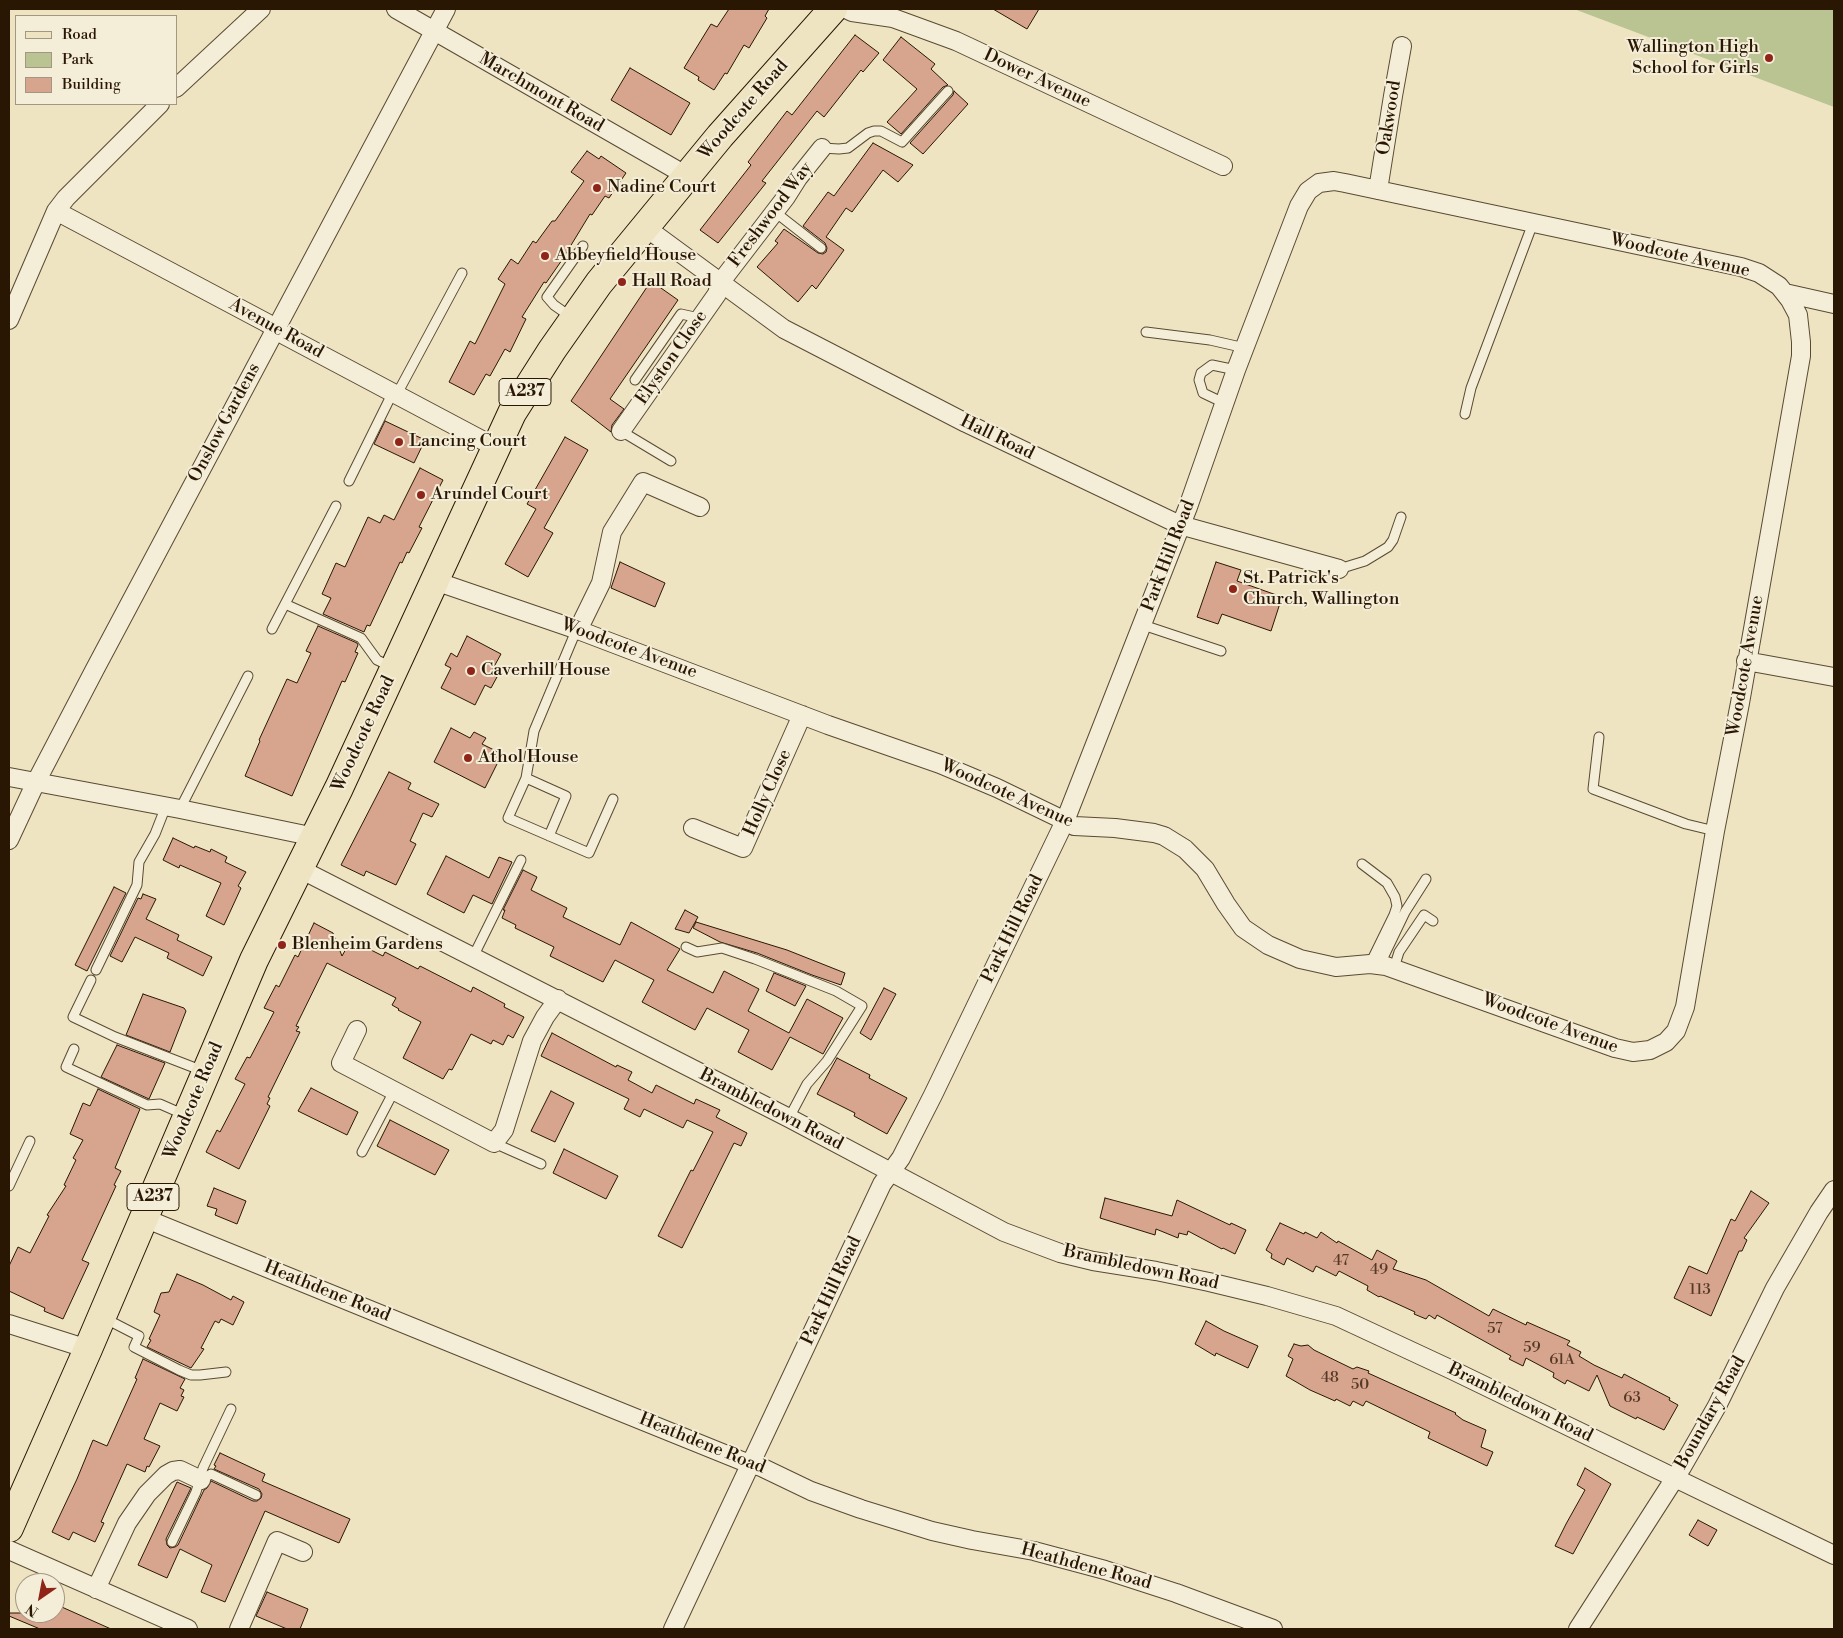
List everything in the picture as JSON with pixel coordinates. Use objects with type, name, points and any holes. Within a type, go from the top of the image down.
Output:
[{"type":"main road","name":"Woodcote Road","points":[[9,1528],[102,1317],[254,960],[395,669],[496,447],[524,394],[599,283],[762,87],[833,9]]},
{"type":"street","points":[[178,86],[261,9]]},
{"type":"street","name":"Marchmont Road","points":[[396,9],[687,176]]},
{"type":"street","name":"Onslow Gardens","points":[[9,840],[36,782],[275,328],[446,9]]},
{"type":"street","name":"Dower Avenue","points":[[846,9],[852,12],[893,18],[956,41],[1223,166]]},
{"type":"street","name":"Oakwood","points":[[1378,190],[1392,96],[1402,46]]},
{"type":"street","points":[[9,320],[56,211],[66,198],[159,105]]},
{"type":"street","name":"Freshwood Way","points":[[720,283],[822,148]]},
{"type":"street","name":"Woodcote Avenue","points":[[435,581],[578,630],[940,764],[997,788],[1074,826],[1115,828],[1164,836],[1185,849],[1196,859],[1243,928],[1268,945],[1291,956],[1320,965],[1336,967],[1381,965],[1625,1051],[1641,1052],[1657,1047],[1666,1042],[1676,1031],[1685,1007],[1801,356],[1798,316],[1785,293],[1770,279],[1741,267],[1339,182],[1326,182],[1312,187],[1299,206]]},
{"type":"street","name":"Park Hill Road","points":[[673,1629],[882,1184],[901,1158],[933,1095],[1065,821],[1142,625],[1244,348],[1299,206]]},
{"type":"street","name":"Avenue Road","points":[[56,211],[267,323],[284,335],[496,447]]},
{"type":"street","name":"Hall Road","points":[[645,226],[784,329],[966,423],[1180,525],[1339,569]]},
{"type":"street","name":"Elyston Close","points":[[620,431],[717,294],[720,283]]},
{"type":"street","points":[[1785,293],[1834,304]]},
{"type":"street","points":[[578,630],[601,583],[612,532],[643,482],[700,507]]},
{"type":"street","points":[[1746,661],[1834,677]]},
{"type":"street","name":"Holly Close","points":[[693,828],[744,848],[802,714]]},
{"type":"street","points":[[9,777],[173,807],[315,837]]},
{"type":"street","name":"Brambledown Road","points":[[300,868],[789,1118],[1004,1232],[1060,1253],[1093,1261],[1209,1282],[1336,1316],[1834,1555]]},
{"type":"street","points":[[357,1030],[341,1063],[494,1144],[504,1130],[510,1115],[532,1041],[545,1017],[558,999]]},
{"type":"street","name":"Boundary Road","points":[[1578,1629],[1675,1479],[1717,1406],[1783,1274],[1834,1190]]},
{"type":"street","name":"Heathdene Road","points":[[144,1218],[761,1467],[811,1491],[861,1509],[941,1533],[1034,1551],[1105,1570],[1176,1592],[1273,1629]]},
{"type":"street","points":[[9,1324],[88,1349]]},
{"type":"street","points":[[96,1589],[127,1523],[147,1494],[166,1475],[173,1471],[180,1470],[201,1480]]},
{"type":"street","points":[[239,1629],[277,1541],[303,1552]]},
{"type":"street","points":[[9,1550],[179,1627]]},
{"type":"lane","points":[[822,148],[848,148],[868,133],[874,131],[881,131],[902,142],[948,91]]},
{"type":"lane","points":[[775,212],[821,248]]},
{"type":"lane","points":[[1465,414],[1471,388],[1533,223]]},
{"type":"lane","points":[[573,319],[554,305],[547,297],[583,246]]},
{"type":"lane","points":[[349,481],[395,393],[462,273]]},
{"type":"lane","points":[[635,380],[681,314],[699,318]]},
{"type":"lane","points":[[1146,332],[1210,340],[1244,348]]},
{"type":"lane","points":[[1224,403],[1203,393],[1199,380],[1201,373],[1212,364],[1236,370]]},
{"type":"lane","points":[[620,431],[671,461]]},
{"type":"lane","points":[[272,629],[336,506]]},
{"type":"lane","points":[[1339,569],[1365,561],[1388,547],[1393,540],[1401,517]]},
{"type":"lane","points":[[285,604],[361,638],[377,660],[395,669]]},
{"type":"lane","points":[[1142,625],[1221,651]]},
{"type":"lane","points":[[578,630],[534,731],[526,778],[508,818],[589,854],[613,799]]},
{"type":"lane","points":[[96,970],[137,885],[139,862],[173,807],[248,676]]},
{"type":"lane","points":[[1599,737],[1593,789],[1686,824],[1715,831]]},
{"type":"lane","points":[[526,778],[566,796],[549,836]]},
{"type":"lane","points":[[473,957],[521,860]]},
{"type":"lane","points":[[1362,864],[1387,883],[1395,896],[1397,906],[1381,965]]},
{"type":"lane","points":[[1381,965],[1405,912],[1426,879]]},
{"type":"lane","points":[[1381,965],[1399,952],[1424,915],[1433,921]]},
{"type":"lane","points":[[686,947],[698,952],[722,948],[755,959],[836,991],[862,1006],[827,1061],[807,1084],[789,1118]]},
{"type":"lane","points":[[91,980],[73,1017],[115,1037],[205,1072]]},
{"type":"lane","points":[[74,1049],[66,1067],[147,1105],[160,1104],[187,1116]]},
{"type":"lane","points":[[362,1152],[394,1091]]},
{"type":"lane","points":[[9,1186],[30,1141]]},
{"type":"lane","points":[[494,1144],[541,1164]]},
{"type":"lane","points":[[102,1317],[139,1336],[134,1347],[179,1370],[191,1375],[226,1372]]},
{"type":"lane","points":[[172,1542],[201,1480],[203,1468],[231,1409]]},
{"type":"lane","points":[[201,1480],[211,1474],[256,1495]]},
{"type":"green space","name":"Wallington High School for Girls","points":[[1574,9],[1834,9],[1834,107]]},
{"type":"building","points":[[729,9],[769,9],[765,16],[767,18],[749,48],[744,45],[727,74],[725,73],[714,90],[698,80],[699,77],[684,68],[711,24],[717,27]]},
{"type":"building","points":[[993,9],[1039,9],[1027,29]]},
{"type":"building","points":[[855,35],[879,53],[863,72],[861,70],[824,117],[817,111],[762,181],[766,183],[718,243],[700,230],[751,165],[748,162],[787,111],[792,115]]},
{"type":"building","points":[[901,37],[935,64],[931,69],[948,85],[943,87],[901,134],[887,122],[917,89],[883,60]]},
{"type":"building","points":[[630,68],[690,103],[671,135],[611,100]]},
{"type":"building","points":[[954,91],[968,104],[923,154],[910,143],[953,95]]},
{"type":"building","points":[[873,143],[913,165],[898,182],[883,170],[852,212],[846,208],[826,237],[844,250],[816,289],[812,285],[798,302],[757,267],[778,243],[775,241],[784,229],[818,253],[823,254],[826,252],[825,243],[803,226],[828,192],[834,196]]},
{"type":"building","points":[[587,151],[599,159],[601,156],[626,173],[609,198],[605,196],[592,215],[590,214],[562,260],[546,283],[544,282],[522,317],[526,319],[510,352],[505,349],[490,376],[486,374],[474,395],[449,382],[470,341],[475,344],[505,284],[498,279],[511,259],[518,264],[533,241],[536,243],[552,221],[555,221],[584,181],[571,172]]},
{"type":"building","points":[[651,281],[678,300],[610,399],[624,409],[612,425],[611,432],[571,401]]},
{"type":"building","name":"Lancing Court","points":[[385,421],[425,440],[414,463],[374,444]]},
{"type":"building","points":[[565,437],[588,450],[544,528],[553,533],[528,577],[505,564],[536,509],[527,504]]},
{"type":"building","points":[[420,468],[443,480],[419,527],[422,528],[409,553],[407,552],[402,563],[400,562],[370,626],[367,625],[364,632],[323,614],[331,598],[322,594],[336,563],[345,567],[368,517],[380,523],[384,515],[394,520]]},
{"type":"building","points":[[620,562],[665,583],[655,607],[611,588]]},
{"type":"building","name":"St. Patrick's Church, Wallington","points":[[1216,562],[1241,570],[1237,581],[1282,597],[1271,631],[1222,614],[1218,624],[1197,617]]},
{"type":"building","points":[[318,626],[357,643],[355,652],[358,653],[345,682],[342,681],[292,796],[245,776],[287,679],[297,683],[311,653],[306,651]]},
{"type":"building","name":"Caverhill House","points":[[467,636],[501,654],[490,674],[497,677],[491,688],[485,685],[475,705],[441,688],[451,668],[445,665],[451,653],[457,657]]},
{"type":"building","name":"Athol House","points":[[451,728],[470,738],[474,732],[486,738],[482,744],[502,754],[485,788],[434,762]]},
{"type":"building","points":[[389,772],[411,783],[408,789],[439,804],[432,817],[423,813],[410,841],[416,844],[396,885],[366,871],[364,876],[341,865]]},
{"type":"building","points":[[173,838],[194,848],[195,846],[210,852],[211,849],[227,857],[225,862],[246,872],[238,886],[241,888],[224,925],[206,916],[221,883],[180,865],[179,868],[163,860]]},
{"type":"building","points":[[446,856],[489,878],[499,857],[512,862],[492,904],[473,895],[464,913],[427,894]]},
{"type":"building","points":[[523,870],[537,877],[531,890],[567,908],[563,917],[620,945],[631,922],[680,949],[667,970],[713,993],[724,971],[759,989],[748,1011],[789,1033],[807,999],[843,1018],[823,1054],[790,1037],[772,1070],[738,1052],[749,1030],[707,1008],[695,1030],[642,1002],[654,980],[615,960],[603,982],[550,956],[554,947],[515,928],[516,925],[502,918],[505,910],[503,910]]},
{"type":"building","points":[[114,887],[126,893],[87,971],[75,965]]},
{"type":"building","points":[[143,894],[156,899],[146,919],[179,935],[177,940],[212,957],[203,976],[167,958],[169,953],[135,937],[122,962],[110,956],[138,898],[141,899]]},
{"type":"building","points":[[685,910],[698,917],[689,933],[675,929]]},
{"type":"building","points":[[696,922],[787,950],[845,973],[841,985],[757,953],[720,942],[693,928]]},
{"type":"building","points":[[314,923],[333,933],[342,956],[351,940],[383,956],[385,952],[418,969],[420,966],[471,992],[473,987],[505,1004],[504,1007],[524,1017],[513,1038],[508,1035],[503,1045],[493,1040],[491,1044],[471,1034],[452,1070],[449,1069],[443,1079],[403,1058],[421,1022],[392,1005],[396,998],[327,963],[296,1026],[299,1027],[296,1031],[300,1032],[268,1097],[270,1098],[267,1104],[270,1106],[239,1169],[206,1152],[217,1130],[220,1132],[245,1084],[235,1079],[247,1057],[250,1058],[274,1012],[264,1008],[276,985],[279,987],[295,955],[298,957]]},
{"type":"building","points":[[774,973],[806,986],[795,1006],[766,991]]},
{"type":"building","points":[[884,988],[896,994],[871,1040],[860,1033]]},
{"type":"building","points":[[143,994],[184,1008],[186,1011],[170,1052],[126,1035]]},
{"type":"building","points":[[552,1033],[616,1067],[617,1065],[632,1072],[628,1080],[652,1093],[656,1085],[694,1104],[696,1099],[720,1110],[716,1117],[747,1133],[741,1146],[734,1143],[682,1248],[658,1236],[691,1170],[693,1171],[713,1132],[687,1120],[683,1128],[644,1109],[640,1117],[624,1109],[629,1099],[541,1056]]},
{"type":"building","points":[[117,1045],[165,1063],[149,1099],[101,1077]]},
{"type":"building","points":[[837,1058],[870,1075],[869,1078],[907,1098],[887,1134],[854,1116],[855,1113],[817,1094]]},
{"type":"building","points":[[311,1088],[358,1112],[347,1135],[298,1111]]},
{"type":"building","points":[[98,1089],[140,1109],[115,1168],[121,1171],[114,1185],[116,1186],[82,1260],[89,1263],[63,1319],[44,1311],[45,1308],[9,1291],[9,1266],[18,1247],[30,1253],[49,1216],[47,1215],[66,1186],[64,1185],[76,1160],[73,1158],[83,1140],[70,1134],[83,1103],[90,1106]]},
{"type":"building","points":[[551,1091],[574,1103],[555,1142],[531,1131]]},
{"type":"building","points":[[390,1120],[449,1150],[435,1175],[377,1146]]},
{"type":"building","points":[[564,1149],[618,1176],[606,1199],[553,1173]]},
{"type":"building","points":[[214,1188],[246,1201],[237,1224],[215,1215],[217,1209],[207,1206]]},
{"type":"building","points":[[1751,1191],[1769,1203],[1744,1238],[1747,1240],[1742,1251],[1739,1251],[1711,1316],[1674,1298],[1689,1266],[1707,1274],[1731,1219],[1735,1221]]},
{"type":"building","points":[[1105,1198],[1172,1216],[1177,1200],[1230,1225],[1231,1223],[1246,1230],[1235,1254],[1188,1231],[1187,1235],[1179,1233],[1178,1238],[1156,1229],[1155,1235],[1100,1218]]},
{"type":"building","points":[[1280,1223],[1317,1238],[1321,1232],[1337,1243],[1338,1241],[1372,1260],[1377,1250],[1397,1261],[1393,1269],[1426,1280],[1489,1316],[1493,1309],[1526,1325],[1527,1322],[1570,1341],[1567,1345],[1581,1352],[1579,1356],[1594,1365],[1622,1378],[1624,1374],[1670,1398],[1669,1400],[1678,1405],[1664,1430],[1610,1406],[1597,1375],[1589,1391],[1567,1380],[1565,1384],[1553,1377],[1554,1373],[1526,1358],[1523,1366],[1509,1359],[1511,1356],[1437,1315],[1435,1319],[1429,1315],[1426,1319],[1414,1314],[1415,1312],[1379,1297],[1367,1290],[1368,1286],[1339,1271],[1336,1276],[1316,1266],[1313,1272],[1287,1258],[1284,1265],[1271,1258],[1272,1254],[1266,1250]]},
{"type":"building","points":[[177,1274],[231,1300],[233,1296],[244,1302],[233,1325],[221,1319],[219,1323],[215,1321],[201,1348],[204,1349],[191,1368],[147,1347],[160,1315],[154,1312],[161,1293],[169,1292]]},
{"type":"building","points":[[1206,1321],[1258,1346],[1248,1368],[1216,1353],[1215,1356],[1195,1344]]},
{"type":"building","points":[[1294,1344],[1308,1345],[1314,1350],[1353,1369],[1357,1367],[1369,1371],[1368,1373],[1456,1413],[1463,1420],[1486,1430],[1481,1447],[1493,1452],[1487,1466],[1428,1438],[1430,1432],[1366,1401],[1363,1406],[1353,1401],[1350,1406],[1310,1390],[1286,1376],[1293,1359],[1288,1356]]},
{"type":"building","points":[[143,1359],[185,1379],[180,1388],[184,1390],[181,1396],[184,1397],[177,1411],[160,1403],[144,1439],[160,1446],[145,1472],[127,1464],[101,1522],[104,1523],[95,1542],[73,1532],[69,1540],[52,1532],[93,1440],[107,1446],[137,1379],[135,1378]]},
{"type":"building","points":[[220,1453],[265,1474],[262,1481],[350,1519],[339,1543],[265,1511],[225,1602],[201,1592],[212,1565],[180,1549],[167,1578],[138,1565],[177,1482],[191,1488],[166,1539],[167,1545],[170,1548],[178,1545],[204,1490],[211,1481],[253,1501],[261,1498],[262,1494],[259,1489],[214,1469]]},
{"type":"building","points":[[1585,1468],[1611,1484],[1573,1554],[1555,1546],[1585,1490],[1577,1485]]},
{"type":"building","points":[[1698,1520],[1717,1530],[1708,1546],[1689,1535]]},
{"type":"building","points":[[267,1592],[308,1609],[300,1629],[287,1629],[256,1616]]},
{"type":"building","points":[[65,1608],[111,1629],[40,1629],[26,1623],[65,1623]]},
{"type":"building","points":[[9,1613],[15,1613],[15,1619],[9,1616]]},
{"type":"place","name":"Wallington High School for Girls","points":[[1769,58]]},
{"type":"place","name":"Nadine Court","points":[[597,188]]},
{"type":"place","name":"Abbeyfield House","points":[[545,256]]},
{"type":"place","name":"Hall Road","points":[[622,282]]},
{"type":"place","name":"Lancing Court","points":[[399,442]]},
{"type":"place","name":"Arundel Court","points":[[421,495]]},
{"type":"place","name":"St. Patrick's Church, Wallington","points":[[1233,589]]},
{"type":"place","name":"Caverhill House","points":[[471,671]]},
{"type":"place","name":"Athol House","points":[[468,758]]},
{"type":"place","name":"Blenheim Gardens","points":[[282,945]]}]
